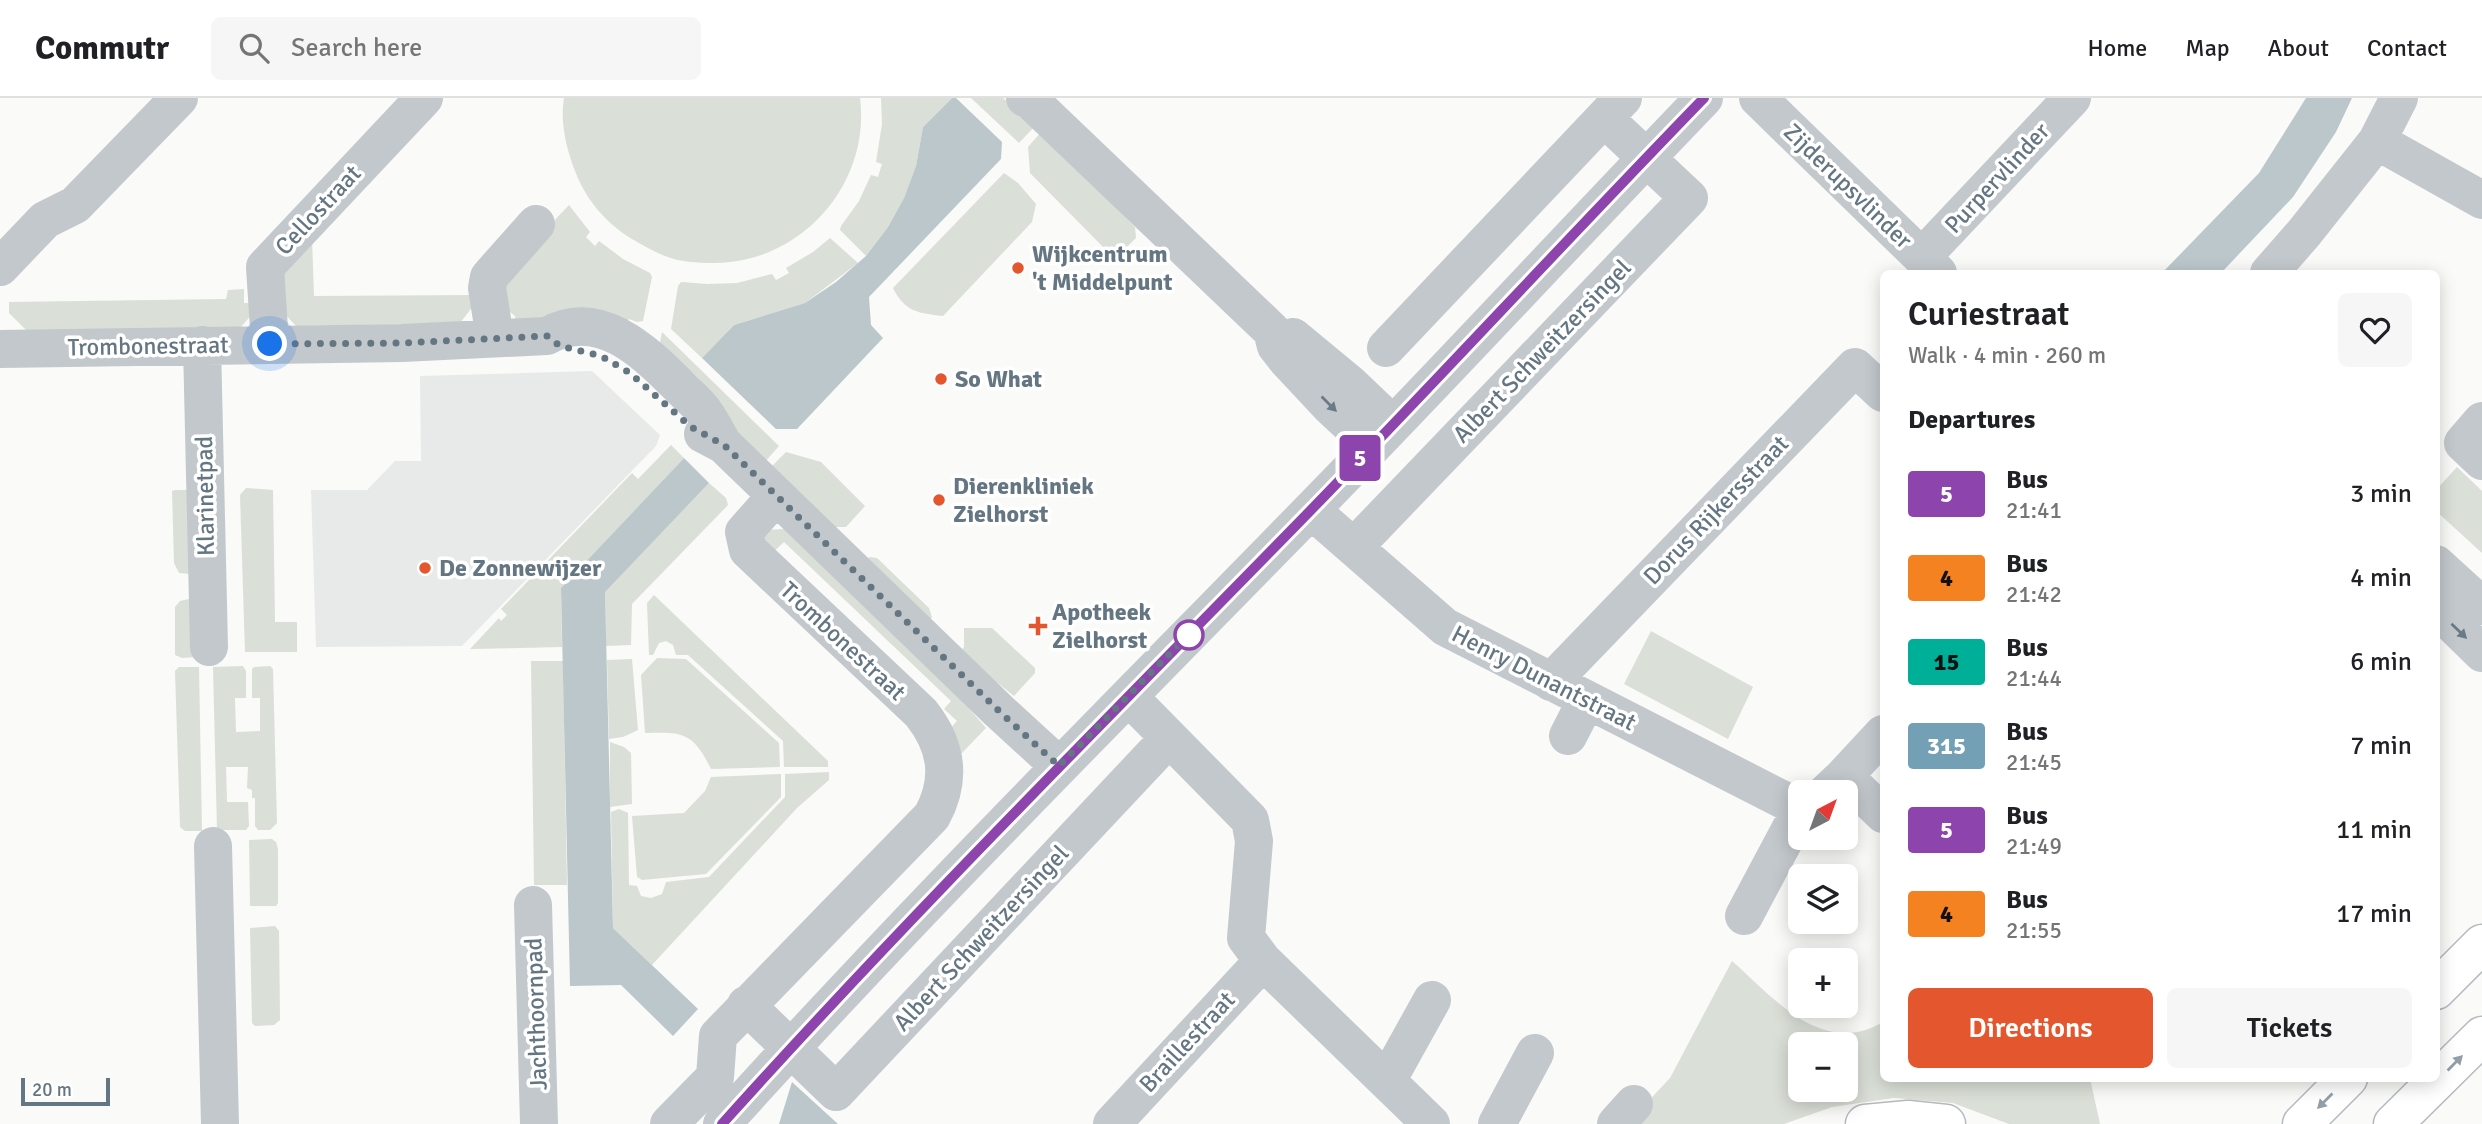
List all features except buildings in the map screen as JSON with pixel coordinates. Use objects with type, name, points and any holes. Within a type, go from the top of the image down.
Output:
[{"type":"main road","points":[[2440,986],[2482,944]]},
{"type":"main road","points":[[2440,1078],[2482,1036]]},
{"type":"main road","points":[[2302,1124],[2344,1082]]},
{"type":"main road","points":[[2393,1124],[2435,1082]]},
{"type":"main road","points":[[1865,1124],[1908,1120],[1946,1124]]},
{"type":"street","points":[[0,267],[45,220],[75,205],[179,98]]},
{"type":"street","name":"Cellostraat","points":[[270,344],[265,267],[424,98]]},
{"type":"street","points":[[722,1124],[790,1048],[1059,766],[1311,510],[1704,98]]},
{"type":"street","name":"Zijderupsvlinder","points":[[1758,98],[1930,265]]},
{"type":"street","name":"Purpervlinder","points":[[1930,265],[2072,98]]},
{"type":"street","points":[[2272,270],[2377,141],[2399,98]]},
{"type":"street","points":[[1028,99],[1272,331],[1276,346],[1330,406],[1382,434]]},
{"type":"street","name":"Albert Schweitzersingel","points":[[1354,547],[1689,198],[1646,158],[1613,108],[1386,348]]},
{"type":"street","points":[[2377,141],[2482,200]]},
{"type":"street","points":[[495,338],[489,277],[536,224]]},
{"type":"street","name":"Trombonestraat","points":[[0,349],[402,343],[547,336],[564,327],[592,327],[617,336],[645,351],[705,412],[724,445],[1059,766]]},
{"type":"street","name":"Klarinetpad","points":[[202,345],[209,647]]},
{"type":"street","name":"Dorus Rijkersstraat","points":[[1551,682],[1855,367],[1880,390]]},
{"type":"street","points":[[2482,421],[2463,443],[2482,461]]},
{"type":"street","name":"Trombonestraat","points":[[746,1005],[932,816],[941,799],[944,768],[941,746],[933,728],[921,713],[748,550],[744,532],[776,496]]},
{"type":"street","name":"Henry Dunantstraat","points":[[1311,510],[1445,627],[1788,802]]},
{"type":"street","points":[[2440,568],[2482,606]]},
{"type":"street","points":[[2440,612],[2482,653]]},
{"type":"street","points":[[1129,697],[1250,820],[1254,841],[1246,938],[1263,961],[1431,1124]]},
{"type":"street","points":[[1569,736],[1587,701]]},
{"type":"street","points":[[1839,780],[1880,737]]},
{"type":"street","name":"Albert Schweitzersingel","points":[[746,1005],[836,1092],[1169,738]]},
{"type":"street","points":[[1858,798],[1880,812]]},
{"type":"street","points":[[1744,916],[1788,833]]},
{"type":"street","points":[[213,846],[219,1124]]},
{"type":"street","name":"Jachthoornpad","points":[[533,905],[539,1124]]},
{"type":"street","name":"Braillestraat","points":[[1112,1124],[1263,961]]},
{"type":"street","points":[[1387,1081],[1432,1000]]},
{"type":"street","points":[[669,1124],[715,1077],[718,1036],[746,1005]]},
{"type":"street","points":[[1497,1124],[1535,1053]]},
{"type":"shaded area","points":[[564,98],[860,98],[860,130],[854,161],[841,189],[823,214],[801,234],[774,250],[745,260],[689,262],[661,254],[632,239],[605,218],[591,201],[580,182],[567,144],[563,126]]},
{"type":"shaded area","points":[[881,98],[952,98],[923,127],[916,166],[904,198],[888,227],[866,256],[840,230],[859,201],[871,175],[878,177],[882,164],[876,162],[882,124]]},
{"type":"shaded area","points":[[952,98],[956,98],[1002,142],[1001,159],[869,297],[871,325],[883,338],[797,429],[776,429],[702,358],[734,325],[805,303],[836,282],[866,256],[888,227],[904,198],[916,166],[923,127]]},
{"type":"shaded area","points":[[971,98],[1003,98],[1035,126],[1019,143]]},
{"type":"shaded area","points":[[2306,98],[2352,98],[2336,132],[2293,197],[2224,270],[2165,270],[2259,173]]},
{"type":"shaded area","points":[[1042,131],[1135,227],[1136,238],[1115,259],[1030,173],[1028,147]]},
{"type":"shaded area","points":[[1004,173],[1018,183],[1036,204],[1032,222],[943,316],[919,312],[908,307],[893,288]]},
{"type":"shaded area","points":[[569,205],[590,232],[586,237],[595,246],[599,241],[623,259],[650,273],[652,277],[643,321],[629,319],[625,326],[516,321],[515,316],[499,303],[500,278]]},
{"type":"shaded area","points":[[312,238],[314,296],[478,295],[477,301],[460,323],[296,326],[282,311],[281,273]]},
{"type":"shaded area","points":[[830,238],[858,263],[805,303],[734,325],[702,358],[671,329],[678,286],[681,282],[737,283],[772,274],[776,280],[789,273],[786,268]]},
{"type":"shaded area","points":[[244,289],[244,303],[254,303],[254,312],[240,328],[27,331],[9,313],[9,302],[226,299],[228,290]]},
{"type":"shaded area","points":[[662,332],[779,446],[763,464],[659,348]]},
{"type":"shaded area","name":"De Zonnewijzer","points":[[592,371],[660,435],[656,446],[462,646],[316,647],[311,490],[367,490],[395,461],[421,461],[420,376]]},
{"type":"shaded area","points":[[671,445],[684,458],[561,588],[562,647],[470,649],[499,618],[501,621],[507,615],[501,609],[632,473],[638,479]]},
{"type":"shaded area","points":[[786,452],[821,462],[865,506],[846,527],[837,527],[833,531],[768,470]]},
{"type":"shaded area","points":[[684,458],[709,483],[605,592],[613,928],[698,1009],[673,1036],[621,985],[570,986],[561,588]]},
{"type":"shaded area","points":[[2457,467],[2482,491],[2482,553],[2440,515],[2440,486]]},
{"type":"shaded area","points":[[709,483],[726,498],[728,505],[632,604],[631,645],[606,646],[605,591]]},
{"type":"shaded area","points":[[246,488],[273,490],[275,622],[297,622],[297,652],[245,652],[240,495]]},
{"type":"shaded area","points":[[196,490],[190,574],[179,573],[174,563],[172,491]]},
{"type":"shaded area","points":[[784,529],[933,667],[986,728],[960,755],[945,734],[957,721],[944,709],[951,701],[784,542],[770,555],[758,537],[764,530]]},
{"type":"shaded area","points":[[868,558],[877,558],[929,608],[932,617],[927,624]]},
{"type":"shaded area","points":[[654,595],[828,761],[828,767],[784,767],[783,741],[688,655],[676,655],[673,645],[666,641],[659,643],[653,655],[649,655],[647,603]]},
{"type":"shaded area","points":[[189,599],[198,657],[182,658],[175,655],[175,607],[180,601]]},
{"type":"shaded area","points":[[964,628],[992,628],[1035,668],[1035,673],[1014,696],[960,653],[964,647]]},
{"type":"shaded area","points":[[1651,631],[1753,687],[1728,739],[1624,684]]},
{"type":"shaded area","points":[[657,658],[686,659],[779,743],[780,767],[711,769],[698,748],[685,737],[669,733],[645,733],[641,675]]},
{"type":"shaded area","points":[[632,659],[638,730],[623,737],[609,739],[607,660]]},
{"type":"shaded area","points":[[531,661],[563,661],[567,885],[534,885]]},
{"type":"shaded area","points":[[243,666],[246,671],[246,698],[235,698],[236,732],[260,731],[260,698],[252,698],[252,669],[270,666],[273,669],[277,823],[270,830],[258,830],[255,826],[255,798],[252,798],[252,790],[247,788],[248,767],[226,767],[227,802],[248,802],[249,826],[246,830],[217,830],[213,667]]},
{"type":"shaded area","points":[[179,667],[199,667],[202,831],[185,831],[180,827],[175,671]]},
{"type":"shaded area","points":[[610,742],[631,753],[632,804],[610,807]]},
{"type":"shaded area","points":[[829,772],[829,780],[797,808],[652,965],[613,928],[611,812],[619,809],[628,813],[629,885],[637,886],[641,896],[651,898],[662,894],[666,882],[709,877],[785,797],[785,774]]},
{"type":"shaded area","points":[[781,774],[781,797],[706,874],[642,880],[637,877],[632,816],[684,813],[705,791],[711,777]]},
{"type":"shaded area","points":[[272,839],[278,849],[278,903],[276,906],[250,906],[249,840]]},
{"type":"shaded area","points":[[275,926],[279,931],[280,1020],[274,1025],[255,1026],[252,1023],[250,928]]},
{"type":"shaded area","points":[[1732,961],[1788,1010],[1788,1018],[1799,1018],[1819,1028],[1836,1032],[1788,1032],[1788,1102],[1858,1102],[1858,1032],[1850,1032],[1880,1023],[1880,1082],[2091,1082],[2100,1124],[2009,1124],[1953,1103],[1894,1098],[1832,1107],[1784,1124],[1627,1124],[1670,1078]]},
{"type":"shaded area","points":[[792,1082],[838,1124],[779,1124]]},
{"type":"bus line","name":"5","points":[[722,1124],[1059,766],[1311,510],[1704,98]]},
{"type":"place","name":"Wijkcentrum 't Middelpunt","points":[[1018,268]]},
{"type":"place","name":"So What","points":[[941,379]]},
{"type":"place","name":"Dierenkliniek Zielhorst","points":[[939,500]]},
{"type":"place","name":"De Zonnewijzer","points":[[425,568]]},
{"type":"place","name":"Apotheek Zielhorst","points":[[1038,626]]},
{"type":"route","points":[[270,344],[402,343],[547,336],[560,346],[601,356],[630,373],[691,427],[724,445],[1059,766],[1197,626],[1189,635]]}]
